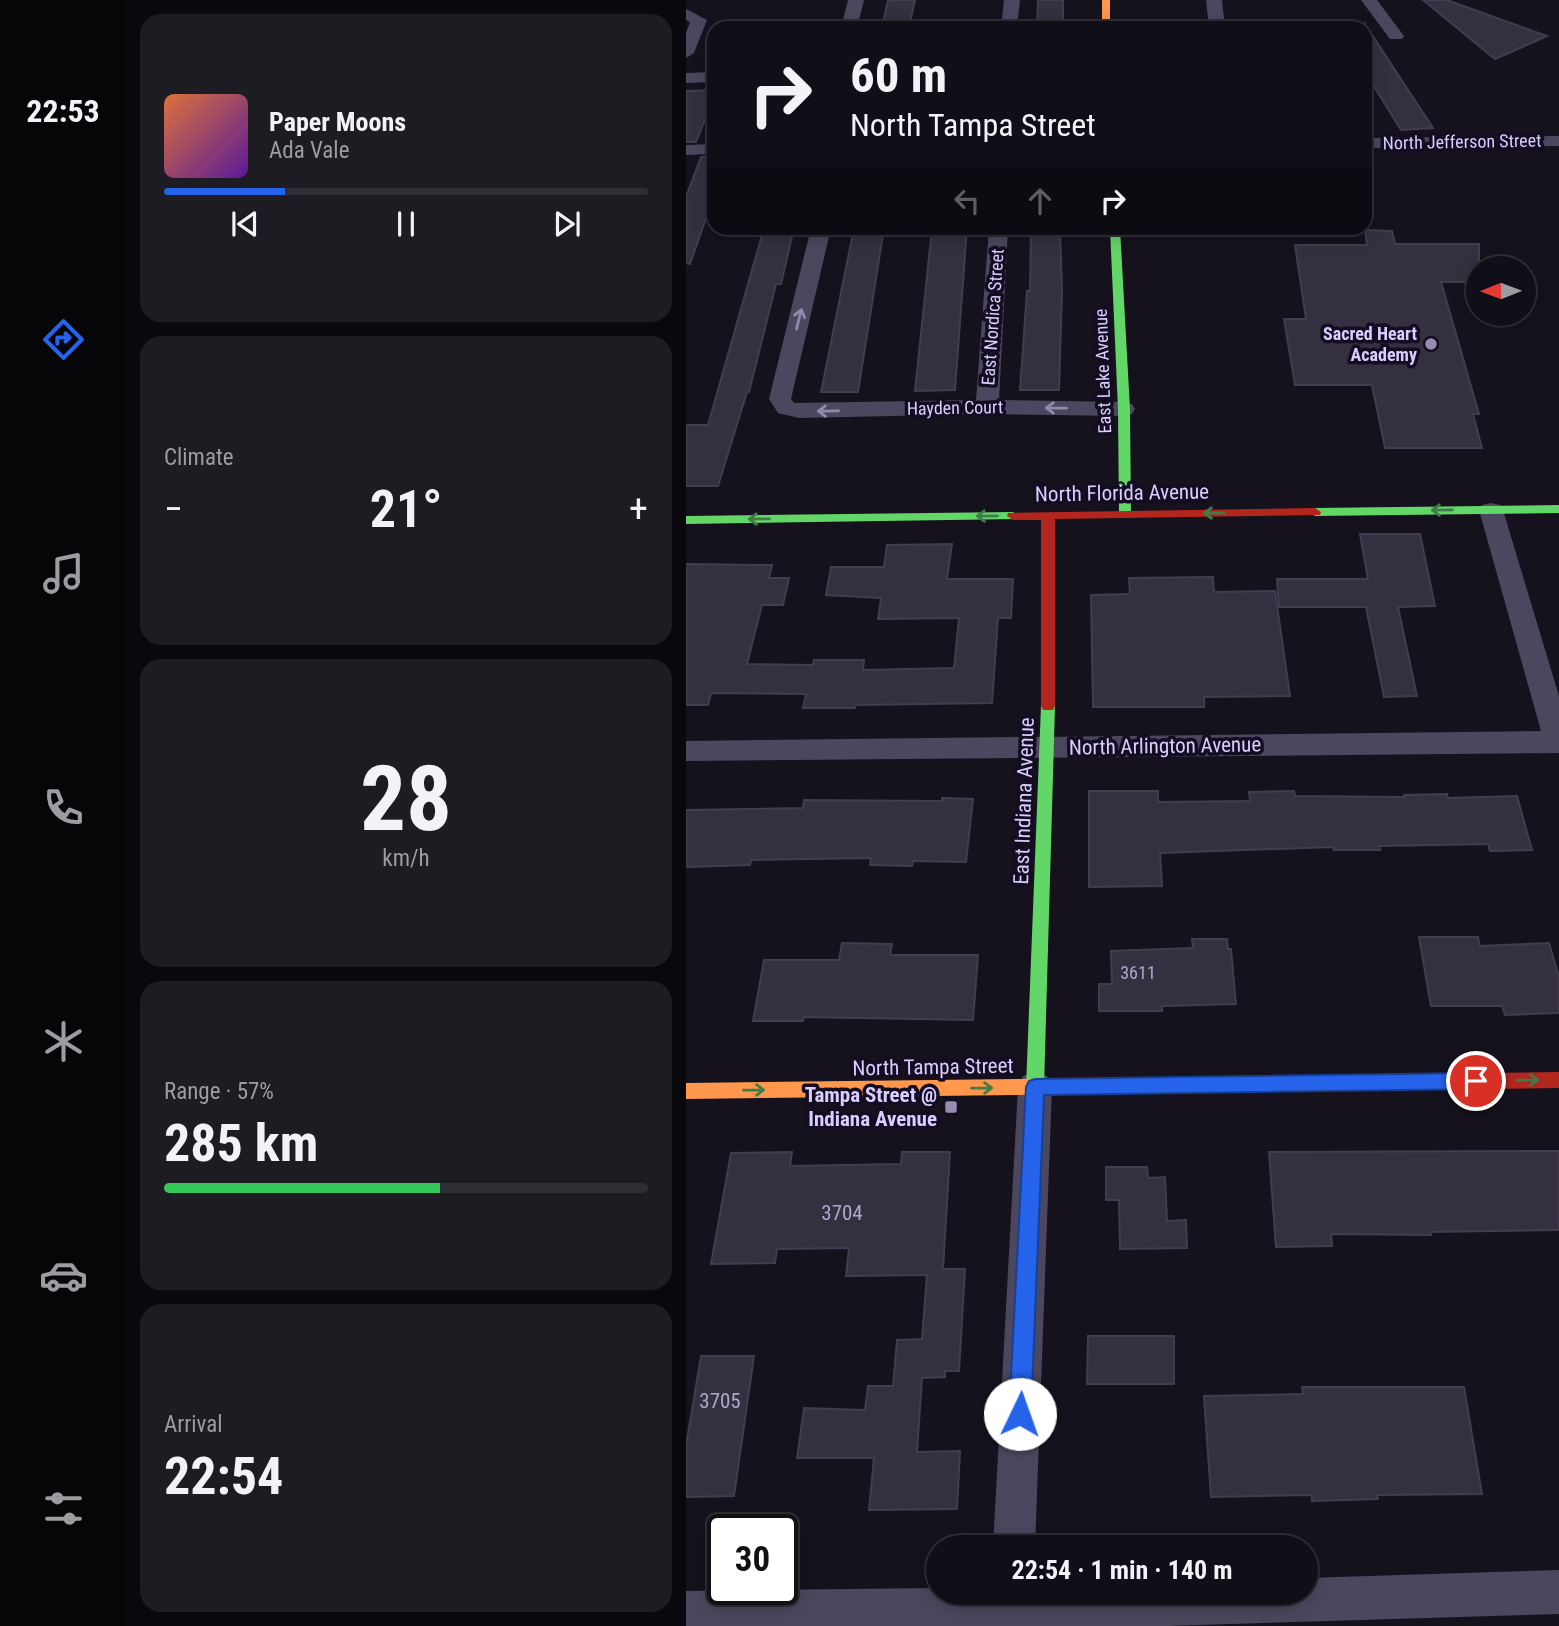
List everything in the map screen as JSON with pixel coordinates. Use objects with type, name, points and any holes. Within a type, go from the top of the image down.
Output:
[{"type":"main road","points":[[1106,0],[1106,21]]},
{"type":"main road","name":"East Lake Avenue","points":[[1115,235],[1124,409],[1125,514]]},
{"type":"main road","name":"North Florida Avenue","points":[[686,520],[1559,509]]},
{"type":"main road","name":"East Indiana Avenue","points":[[1035,1087],[1048,747],[1048,515]]},
{"type":"main road","name":"North Tampa Street","points":[[686,1091],[1559,1080]]},
{"type":"street","points":[[851,21],[856,0]]},
{"type":"street","points":[[1010,21],[1012,0]]},
{"type":"street","points":[[1214,0],[1216,21]]},
{"type":"street","points":[[1369,0],[1396,36]]},
{"type":"street","points":[[686,14],[699,20],[686,53]]},
{"type":"street","points":[[686,78],[707,77]]},
{"type":"street","name":"North Jefferson Street","points":[[1372,138],[1559,141]]},
{"type":"street","points":[[686,150],[707,149]]},
{"type":"street","name":"Hayden Court","points":[[819,235],[780,399],[786,408],[799,411],[987,407],[1124,409]]},
{"type":"street","name":"East Nordica Street","points":[[987,407],[999,235]]},
{"type":"street","points":[[1490,510],[1559,742]]},
{"type":"street","name":"North Arlington Avenue","points":[[686,751],[1559,742]]},
{"type":"street","points":[[1015,1535],[1035,1087]]},
{"type":"street","points":[[686,1613],[1011,1609],[1559,1592]]},
{"type":"building","points":[[888,0],[915,0],[910,21],[884,21]]},
{"type":"building","points":[[1038,0],[1063,0],[1063,21],[1037,21]]},
{"type":"building","points":[[1423,0],[1447,0],[1547,36],[1495,59]]},
{"type":"building","points":[[1372,35],[1433,128],[1401,130],[1372,83]]},
{"type":"building","points":[[707,90],[707,114],[696,142],[686,142],[686,91]]},
{"type":"building","points":[[701,157],[707,157],[707,215],[690,264],[686,263],[686,197]]},
{"type":"building","points":[[1372,230],[1392,231],[1395,244],[1479,244],[1479,256],[1466,256],[1466,282],[1441,282],[1479,414],[1473,414],[1482,448],[1385,448],[1372,385],[1295,385],[1284,319],[1306,319],[1295,245],[1367,245],[1366,235],[1372,235]]},
{"type":"building","points":[[762,235],[792,235],[781,284],[776,284],[749,392],[718,486],[686,486],[686,425],[708,425]]},
{"type":"building","points":[[853,235],[883,235],[858,392],[821,392]]},
{"type":"building","points":[[931,235],[966,235],[955,390],[915,391]]},
{"type":"building","points":[[1031,235],[1060,235],[1062,291],[1059,390],[1020,390],[1027,291],[1030,291]]},
{"type":"building","points":[[1360,534],[1420,534],[1435,606],[1398,607],[1417,696],[1384,697],[1366,607],[1279,607],[1277,579],[1368,579]]},
{"type":"building","points":[[952,544],[947,579],[1013,579],[1011,618],[998,618],[992,703],[803,708],[806,694],[711,693],[708,705],[686,705],[686,564],[772,565],[769,578],[789,578],[783,605],[762,605],[747,664],[813,665],[814,660],[864,660],[863,670],[954,668],[959,618],[878,619],[881,598],[826,595],[831,567],[884,567],[887,545]]},
{"type":"building","points":[[1213,577],[1214,592],[1275,591],[1290,696],[1204,697],[1204,707],[1093,707],[1091,595],[1130,594],[1129,578]]},
{"type":"building","points":[[1089,791],[1158,791],[1158,802],[1250,801],[1249,792],[1294,791],[1295,796],[1517,796],[1532,850],[1490,851],[1488,844],[1379,846],[1380,850],[1334,850],[1333,847],[1160,853],[1162,886],[1089,887]]},
{"type":"building","points":[[942,798],[973,799],[966,862],[913,861],[912,866],[870,865],[871,858],[751,860],[750,865],[686,867],[686,810],[803,808],[804,800],[942,801]]},
{"type":"building","points":[[1419,937],[1478,937],[1480,946],[1549,943],[1559,977],[1559,1013],[1505,1015],[1502,1006],[1431,1006]]},
{"type":"building","points":[[1192,939],[1227,939],[1228,949],[1231,949],[1236,1004],[1162,1006],[1162,1011],[1099,1011],[1099,984],[1112,984],[1111,951],[1193,948]]},
{"type":"building","points":[[842,943],[892,944],[890,955],[978,955],[973,1020],[804,1017],[803,1021],[753,1021],[764,960],[839,960]]},
{"type":"building","points":[[1559,1151],[1559,1230],[1430,1232],[1431,1235],[1331,1234],[1332,1246],[1276,1247],[1269,1152]]},
{"type":"building","points":[[792,1152],[790,1166],[901,1164],[902,1152],[950,1152],[943,1269],[965,1269],[959,1371],[945,1371],[945,1377],[922,1378],[917,1452],[960,1451],[957,1509],[869,1510],[874,1458],[797,1458],[804,1408],[865,1410],[868,1386],[893,1386],[897,1340],[922,1339],[927,1275],[846,1276],[849,1248],[777,1249],[775,1263],[711,1264],[731,1153]]},
{"type":"building","points":[[1106,1167],[1147,1167],[1148,1178],[1165,1177],[1167,1221],[1186,1220],[1187,1248],[1120,1249],[1119,1200],[1106,1200]]},
{"type":"building","points":[[1088,1336],[1174,1336],[1174,1384],[1087,1384]]},
{"type":"building","points":[[701,1356],[754,1356],[734,1496],[686,1497],[686,1446]]},
{"type":"building","points":[[1302,1387],[1464,1387],[1482,1494],[1377,1495],[1378,1499],[1312,1501],[1312,1495],[1211,1497],[1204,1396],[1303,1394]]},
{"type":"traffic: fast","points":[[1115,235],[1124,409],[1125,514]]},
{"type":"traffic: fast","points":[[1315,512],[1559,509]]},
{"type":"traffic: fast","points":[[686,520],[1013,516]]},
{"type":"traffic: fast","points":[[1035,1087],[1048,706]]},
{"type":"traffic: slow","points":[[1106,0],[1106,21]]},
{"type":"traffic: slow","points":[[686,1091],[1258,1084]]},
{"type":"traffic: jam","points":[[1013,516],[1315,512]]},
{"type":"traffic: jam","points":[[1048,515],[1048,706]]},
{"type":"traffic: jam","points":[[1258,1084],[1559,1080]]},
{"type":"place","name":"Sacred Heart Academy","points":[[1431,344]]},
{"type":"place","name":"Tampa Street @ Indiana Avenue","points":[[951,1107]]},
{"type":"route","points":[[1020,1414],[1035,1087],[1476,1081]]}]
